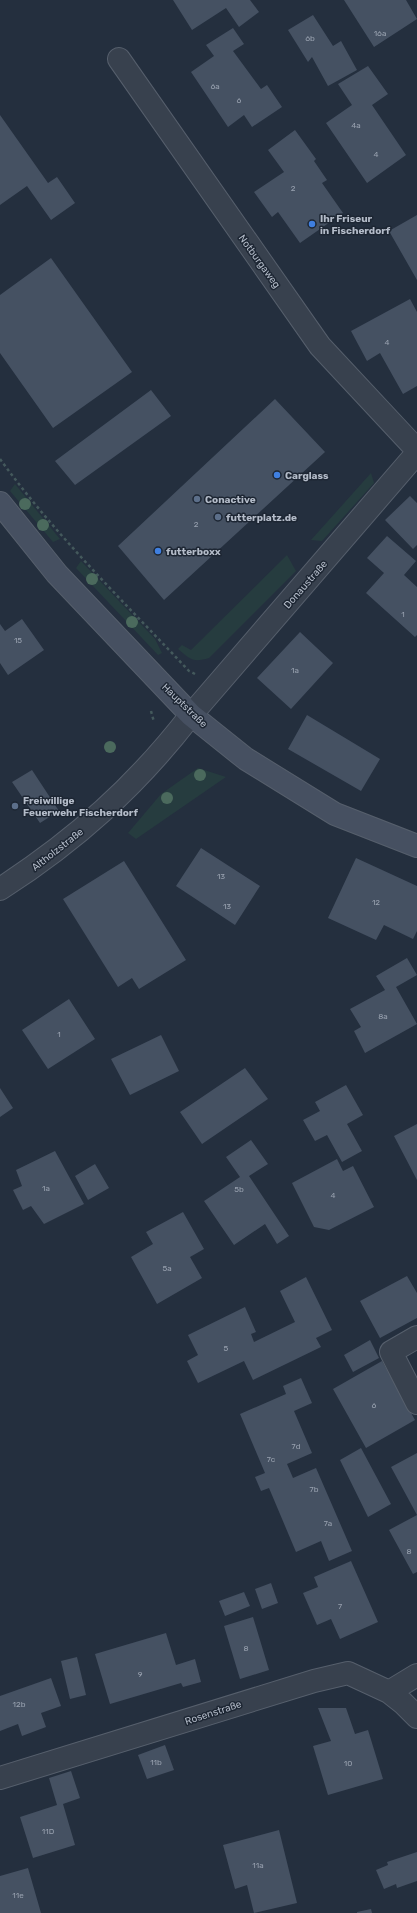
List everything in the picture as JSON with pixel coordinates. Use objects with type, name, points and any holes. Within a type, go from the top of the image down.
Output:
[{"type":"main road","name":"Hauptstraße","points":[[0,503],[57,574],[192,715],[246,759],[335,814],[417,846]]},
{"type":"street","name":"Notburgaweg","points":[[119,59],[320,346],[417,451]]},
{"type":"street","name":"Donaustraße","points":[[192,715],[417,451]]},
{"type":"street","name":"Altholzstraße","points":[[0,889],[42,862],[105,811],[153,761],[192,715]]},
{"type":"street","points":[[417,1337],[391,1352],[417,1403]]},
{"type":"street","name":"Rosenstraße","points":[[0,1778],[300,1685],[348,1673],[389,1692],[404,1703],[417,1716]]},
{"type":"street","points":[[389,1692],[417,1675]]},
{"type":"path","points":[[0,459],[81,557],[189,671],[195,674],[200,674]]},
{"type":"path","points":[[147,705],[153,714],[154,723]]},
{"type":"green space","points":[[371,473],[374,483],[322,541],[311,540]]},
{"type":"green space","points":[[15,484],[60,539],[53,542],[10,491]]},
{"type":"green space","points":[[287,555],[296,571],[209,658],[195,660],[178,649],[182,645],[191,650]]},
{"type":"green space","points":[[81,561],[155,639],[162,653],[158,655],[76,568]]},
{"type":"green space","points":[[198,768],[226,777],[136,839],[128,833],[161,794]]},
{"type":"building","points":[[173,0],[250,0],[259,12],[239,27],[226,8],[192,30]]},
{"type":"building","points":[[344,0],[406,0],[417,19],[374,47]]},
{"type":"building","points":[[313,15],[333,46],[341,41],[357,70],[328,86],[312,57],[308,62],[288,30]]},
{"type":"building","points":[[233,28],[244,44],[233,51],[261,89],[267,85],[282,107],[252,127],[244,115],[228,127],[191,72],[214,56],[206,45]]},
{"type":"building","points":[[368,66],[388,94],[372,105],[406,155],[367,183],[326,123],[352,105],[338,84]]},
{"type":"building","points":[[0,115],[48,183],[57,177],[75,203],[51,220],[27,186],[0,205]]},
{"type":"building","points":[[295,130],[316,159],[314,161],[327,180],[322,183],[343,213],[300,243],[278,212],[272,217],[254,192],[284,172],[268,150]]},
{"type":"building","points":[[417,215],[417,280],[389,231]]},
{"type":"building","points":[[51,258],[132,372],[53,428],[0,353],[0,295]]},
{"type":"building","points":[[410,299],[417,312],[417,386],[403,394],[380,353],[367,361],[351,331]]},
{"type":"building","points":[[151,390],[171,416],[75,485],[55,461]]},
{"type":"building","points":[[275,399],[325,452],[164,600],[118,546]]},
{"type":"building","points":[[410,496],[417,503],[417,545],[413,549],[385,520]]},
{"type":"building","points":[[387,536],[416,561],[404,575],[417,587],[417,635],[415,637],[366,593],[384,573],[367,558]]},
{"type":"building","points":[[22,619],[44,650],[8,675],[0,663],[0,624],[5,631]]},
{"type":"building","points":[[300,632],[333,663],[291,709],[257,678]]},
{"type":"building","points":[[307,715],[380,759],[361,791],[288,749]]},
{"type":"building","points":[[32,770],[59,811],[40,823],[12,782]]},
{"type":"building","points":[[201,848],[260,886],[235,925],[176,886]]},
{"type":"building","points":[[356,858],[417,886],[417,931],[413,939],[384,925],[376,940],[328,918]]},
{"type":"building","points":[[124,861],[186,960],[139,989],[132,978],[118,987],[63,899]]},
{"type":"building","points":[[407,958],[417,975],[396,987],[417,1024],[365,1053],[354,1031],[361,1027],[350,1009],[385,990],[376,976]]},
{"type":"building","points":[[69,999],[95,1039],[48,1069],[22,1030]]},
{"type":"building","points":[[161,1035],[179,1071],[130,1095],[111,1059]]},
{"type":"building","points":[[245,1068],[268,1099],[202,1144],[180,1112]]},
{"type":"building","points":[[346,1085],[363,1115],[347,1124],[362,1151],[342,1162],[327,1135],[315,1141],[303,1120],[320,1111],[315,1102]]},
{"type":"building","points":[[0,1088],[13,1108],[0,1117]]},
{"type":"building","points":[[417,1124],[417,1180],[394,1136]]},
{"type":"building","points":[[251,1140],[268,1164],[249,1176],[289,1236],[277,1244],[265,1224],[234,1245],[204,1201],[240,1177],[226,1157]]},
{"type":"building","points":[[55,1151],[84,1204],[44,1224],[31,1206],[23,1210],[13,1190],[22,1186],[16,1170]]},
{"type":"building","points":[[337,1159],[343,1171],[353,1166],[374,1207],[329,1230],[314,1227],[292,1183]]},
{"type":"building","points":[[95,1164],[109,1188],[88,1200],[75,1176]]},
{"type":"building","points":[[183,1212],[204,1249],[190,1257],[202,1278],[157,1304],[131,1257],[153,1244],[146,1232]]},
{"type":"building","points":[[407,1276],[417,1293],[417,1318],[380,1338],[360,1301]]},
{"type":"building","points":[[306,1277],[332,1330],[316,1338],[321,1347],[253,1380],[244,1361],[198,1383],[187,1361],[198,1355],[188,1335],[245,1307],[256,1332],[251,1334],[254,1342],[295,1322],[280,1291]]},
{"type":"building","points":[[370,1340],[379,1358],[353,1372],[344,1355]]},
{"type":"building","points":[[382,1361],[415,1420],[366,1448],[333,1389]]},
{"type":"building","points":[[301,1378],[312,1403],[294,1411],[312,1453],[287,1464],[293,1478],[316,1468],[352,1551],[329,1561],[321,1541],[296,1552],[269,1488],[261,1491],[255,1477],[265,1473],[240,1414],[286,1394],[283,1386]]},
{"type":"building","points":[[361,1448],[391,1504],[368,1517],[340,1460]]},
{"type":"building","points":[[417,1453],[417,1515],[391,1467]]},
{"type":"building","points":[[417,1515],[417,1572],[413,1574],[389,1530]]},
{"type":"building","points":[[351,1561],[378,1622],[340,1639],[331,1619],[317,1625],[303,1593],[318,1587],[314,1577]]},
{"type":"building","points":[[271,1583],[278,1603],[262,1609],[255,1589]]},
{"type":"building","points":[[244,1592],[250,1606],[225,1616],[219,1601]]},
{"type":"building","points":[[253,1617],[269,1670],[240,1679],[224,1626]]},
{"type":"building","points":[[166,1633],[176,1665],[195,1659],[201,1682],[183,1687],[181,1683],[110,1704],[95,1654]]},
{"type":"building","points":[[77,1657],[86,1695],[70,1699],[61,1661]]},
{"type":"building","points":[[51,1678],[61,1706],[41,1713],[46,1727],[22,1736],[18,1724],[0,1731],[0,1696]]},
{"type":"building","points":[[318,1708],[346,1708],[355,1734],[368,1730],[383,1779],[328,1795],[313,1746],[331,1741]]},
{"type":"building","points":[[165,1745],[174,1770],[147,1779],[138,1755]]},
{"type":"building","points":[[71,1771],[80,1798],[63,1804],[75,1845],[33,1858],[20,1817],[57,1805],[49,1778]]},
{"type":"building","points":[[279,1830],[297,1903],[254,1913],[247,1885],[235,1889],[223,1845]]},
{"type":"building","points":[[417,1852],[417,1881],[397,1888],[396,1884],[384,1889],[376,1870],[388,1865],[387,1862]]},
{"type":"building","points":[[28,1868],[41,1913],[0,1913],[0,1876]]},
{"type":"building","points":[[371,1909],[372,1913],[357,1913],[357,1912]]},
{"type":"place","name":"Ihr Friseur in Fischerdorf","points":[[312,224]]},
{"type":"place","name":"Carglass","points":[[277,475]]},
{"type":"place","name":"Conactive","points":[[197,499]]},
{"type":"place","name":"futterplatz.de","points":[[218,517]]},
{"type":"place","name":"futterboxx","points":[[158,551]]},
{"type":"place","name":"Freiwillige Feuerwehr Fischerdorf","points":[[15,806]]}]
